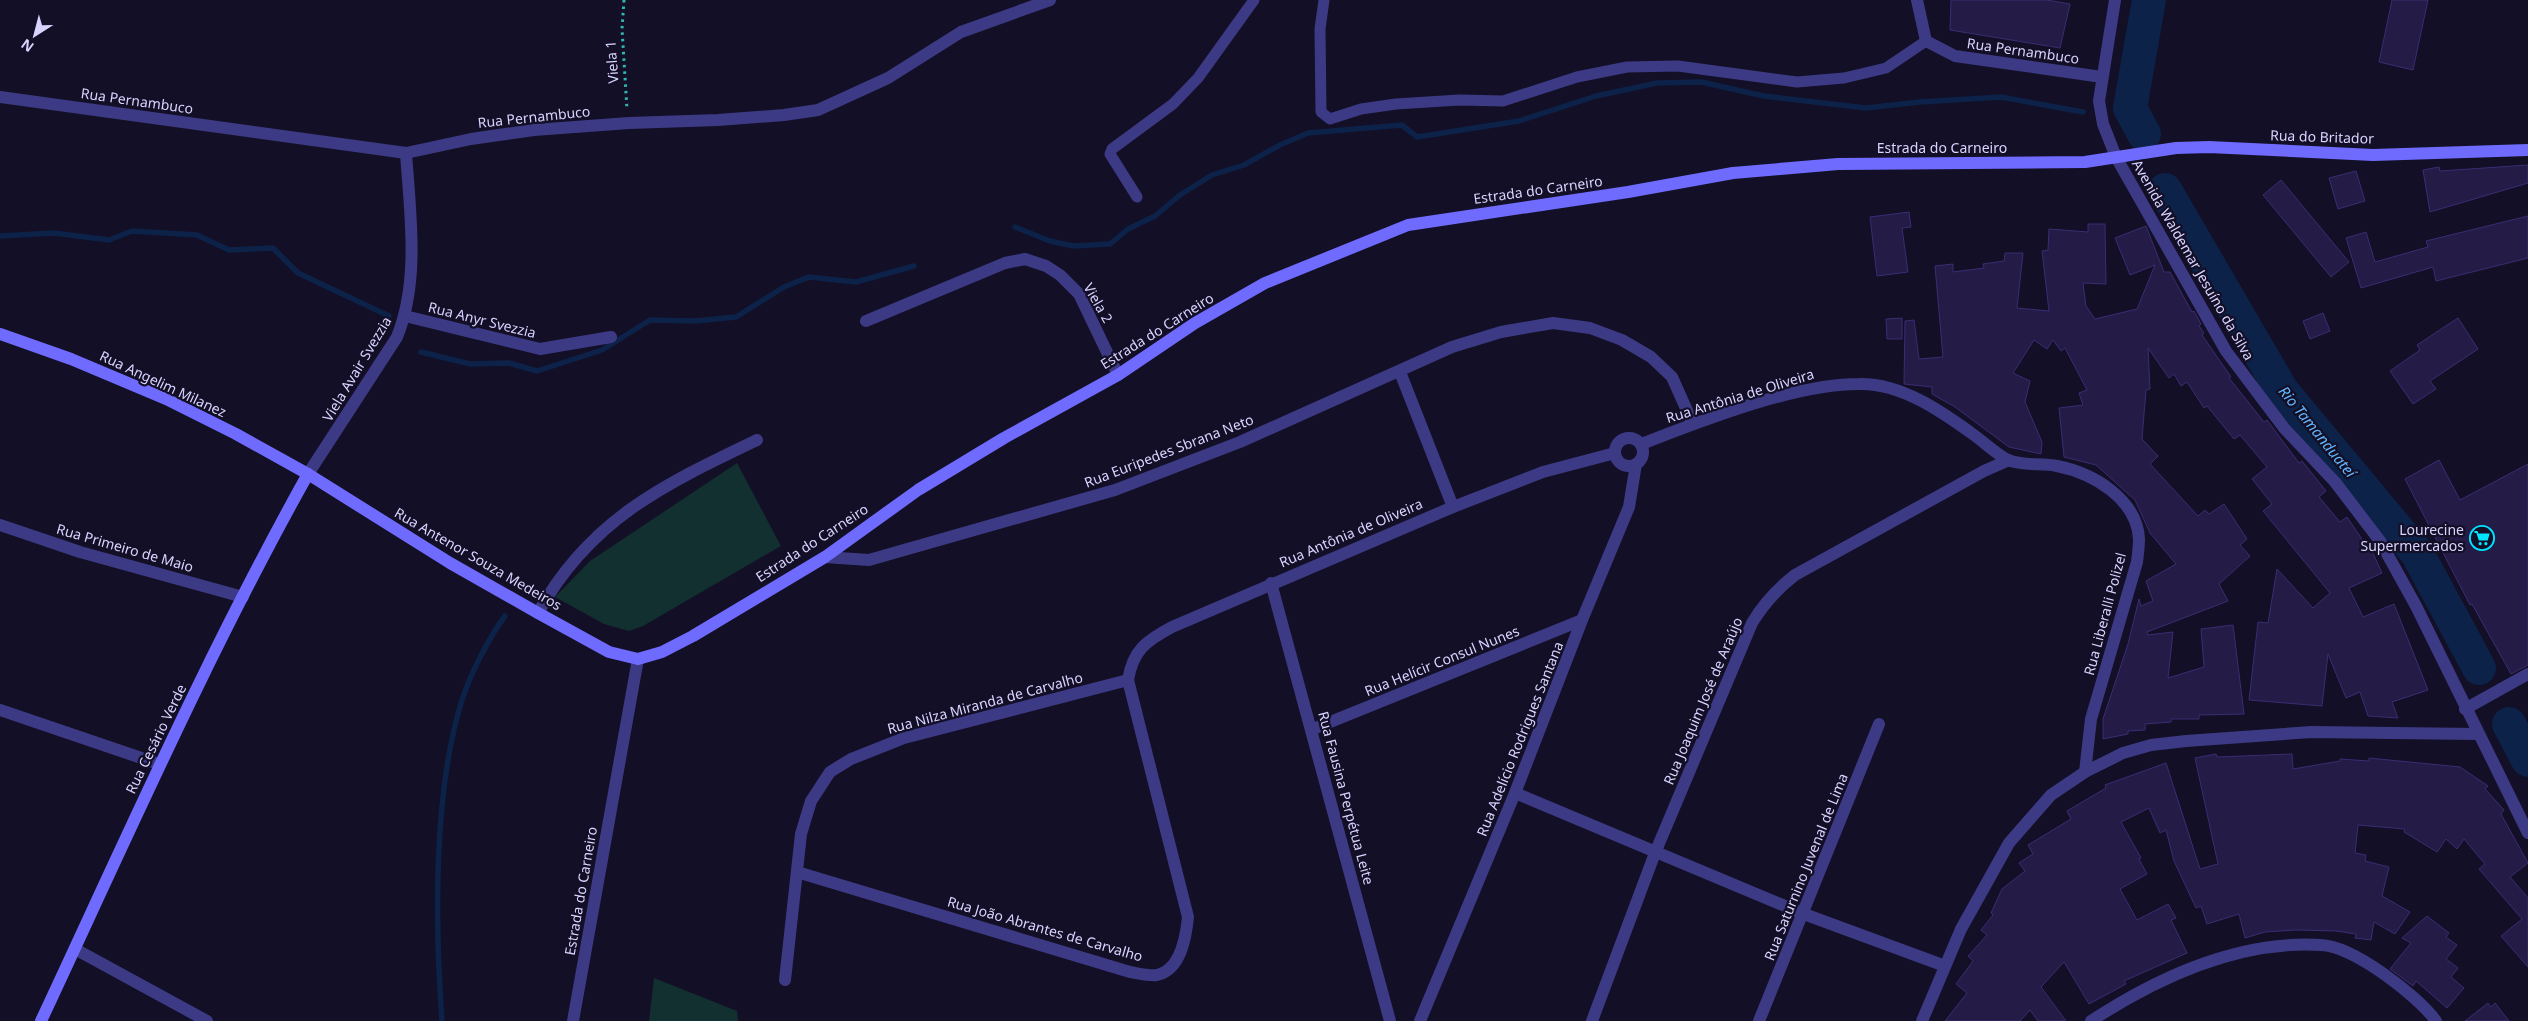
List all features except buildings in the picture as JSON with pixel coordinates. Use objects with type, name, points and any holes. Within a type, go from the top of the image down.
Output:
[{"type":"street","name":"Rua Pernambuco","points":[[0,97],[406,152],[471,139],[525,131],[629,123],[728,120],[818,110],[888,78],[961,32],[1050,0]]},
{"type":"street","points":[[1917,0],[1926,40]]},
{"type":"street","name":"Avenida Waldemar Jesuíno da Silva","points":[[2115,0],[2099,101],[2103,124],[2116,157],[2226,350],[2284,428],[2334,482],[2380,540],[2416,606],[2477,734],[2528,833]]},
{"type":"street","name":"Rua Pernambuco","points":[[1926,40],[1955,56],[2102,77]]},
{"type":"street","name":"Rua do Britador","points":[[2116,157],[2176,148],[2209,147],[2373,155],[2528,150]]},
{"type":"street","name":"Viela Avair Svezzia","points":[[308,474],[397,337],[405,316],[409,296],[411,228],[406,152]]},
{"type":"street","name":"Estrada do Carneiro","points":[[573,1021],[638,658],[662,652],[688,639],[824,556],[918,490],[1004,438],[1118,375],[1195,323],[1265,283],[1408,225],[1628,192],[1733,173],[1838,164],[2085,162],[2116,157]]},
{"type":"street","name":"Viela 2","points":[[866,320],[1005,263],[1025,259],[1046,266],[1060,275],[1078,294],[1118,375]]},
{"type":"street","name":"Rua Anyr Svezzia","points":[[405,316],[540,349],[611,337]]},
{"type":"street","name":"Rua Euripedes Sbrana Neto","points":[[824,556],[869,560],[1115,490],[1240,442],[1400,372],[1452,347],[1502,332],[1553,323],[1590,328],[1622,340],[1651,357],[1672,377],[1694,424]]},
{"type":"street","name":"Rua Angelim Milanez","points":[[0,334],[71,359],[166,399],[308,474]]},
{"type":"street","points":[[1400,372],[1452,507]]},
{"type":"street","name":"Rua Antônia de Oliveira","points":[[1641,444],[1694,424],[1777,398],[1825,386],[1859,384],[1881,385],[1907,393],[1972,433],[2009,460]]},
{"type":"street","points":[[1633,438],[1641,444],[1643,453],[1636,464],[1623,464],[1615,453],[1617,445],[1624,439],[1633,438]]},
{"type":"street","points":[[538,613],[550,590],[568,566],[588,543],[620,516],[672,481],[757,440]]},
{"type":"street","name":"Rua Antônia de Oliveira","points":[[1128,680],[1133,659],[1150,638],[1271,583],[1452,507],[1543,472],[1615,453]]},
{"type":"street","name":"Rua Liberalli Polizel","points":[[2009,460],[2059,466],[2088,477],[2110,489],[2126,504],[2134,519],[2139,538],[2137,562],[2091,719],[2085,772]]},
{"type":"street","name":"Rua Joaquim José de Araújo","points":[[1592,1021],[1655,853],[1752,623],[1773,592],[1795,575],[1984,471],[2009,460]]},
{"type":"street","name":"Rua Adelício Rodrigues Santana","points":[[1420,1021],[1516,793],[1582,620],[1629,507],[1636,464]]},
{"type":"street","name":"Rua Cesário Verde","points":[[41,1021],[160,764],[243,597],[308,474]]},
{"type":"street","name":"Rua Antenor Souza Medeiros","points":[[308,474],[450,563],[538,613],[609,652],[638,658]]},
{"type":"street","name":"Rua Primeiro de Maio","points":[[0,525],[80,552],[243,597]]},
{"type":"street","name":"Rua Fausina Perpétua Leite","points":[[1271,583],[1390,1021]]},
{"type":"street","name":"Rua Helícir Consul Nunes","points":[[1312,729],[1582,620]]},
{"type":"street","points":[[2465,709],[2528,674]]},
{"type":"street","name":"Rua João Abrantes de Carvalho","points":[[797,872],[1130,972],[1156,975],[1168,970],[1186,940],[1188,917],[1128,680]]},
{"type":"street","name":"Rua Nilza Miranda de Carvalho","points":[[785,980],[802,834],[811,801],[830,772],[852,760],[904,738],[1128,680]]},
{"type":"street","points":[[0,710],[160,764]]},
{"type":"street","name":"Rua Saturnino Juvenal de Lima","points":[[1759,1021],[1804,914],[1879,724]]},
{"type":"street","points":[[1922,1021],[1961,930],[2009,842],[2051,796],[2085,772],[2123,753],[2151,745],[2186,741],[2311,732],[2477,734]]},
{"type":"street","points":[[1516,793],[1804,914],[1945,966]]},
{"type":"street","points":[[2092,1021],[2110,1009],[2186,969],[2264,947],[2323,944],[2358,958],[2393,979],[2436,1021]]},
{"type":"street","points":[[75,949],[207,1021]]},
{"type":"lane","points":[[1137,197],[1110,154],[1112,149],[1173,104],[1198,78],[1254,0]]},
{"type":"lane","points":[[1324,0],[1320,29],[1321,112],[1330,119],[1386,105],[1459,100],[1503,101],[1586,74],[1642,66],[1678,66],[1797,82],[1844,78],[1886,68],[1926,40]]},
{"type":"path","name":"Viela 1","points":[[624,0],[622,29],[629,123]]},
{"type":"green space","points":[[737,463],[781,546],[643,626],[629,631],[604,624],[555,597],[590,561]]},
{"type":"green space","points":[[654,978],[737,1011],[738,1021],[649,1021]]},
{"type":"waterway","name":"Rio Tamanduateí","points":[[2144,134],[2130,108],[2149,0]]},
{"type":"waterway","points":[[1015,227],[1050,241],[1073,246],[1110,244],[1128,229],[1155,216],[1180,195],[1212,175],[1244,165],[1280,145],[1308,133],[1402,125],[1417,137],[1519,121],[1596,96],[1657,83],[1701,82],[1764,96],[1866,108],[1920,102],[2001,97],[2083,112]]},
{"type":"waterway","name":"Rio Tamanduateí","points":[[2165,190],[2282,391],[2417,553],[2479,668]]},
{"type":"waterway","points":[[0,236],[54,233],[109,240],[132,231],[197,235],[229,250],[273,248],[298,273],[389,316]]},
{"type":"waterway","points":[[421,352],[470,364],[509,363],[537,371],[602,350],[650,320],[695,321],[736,317],[784,287],[809,277],[856,282],[914,266]]},
{"type":"waterway","points":[[442,1021],[438,943],[438,859],[446,775],[453,736],[465,690],[486,645],[505,616]]},
{"type":"waterway","name":"Rio Tamanduateí","points":[[2509,724],[2528,760]]},
{"type":"place","name":"Lourecine Supermercados","points":[[2482,538]]}]
